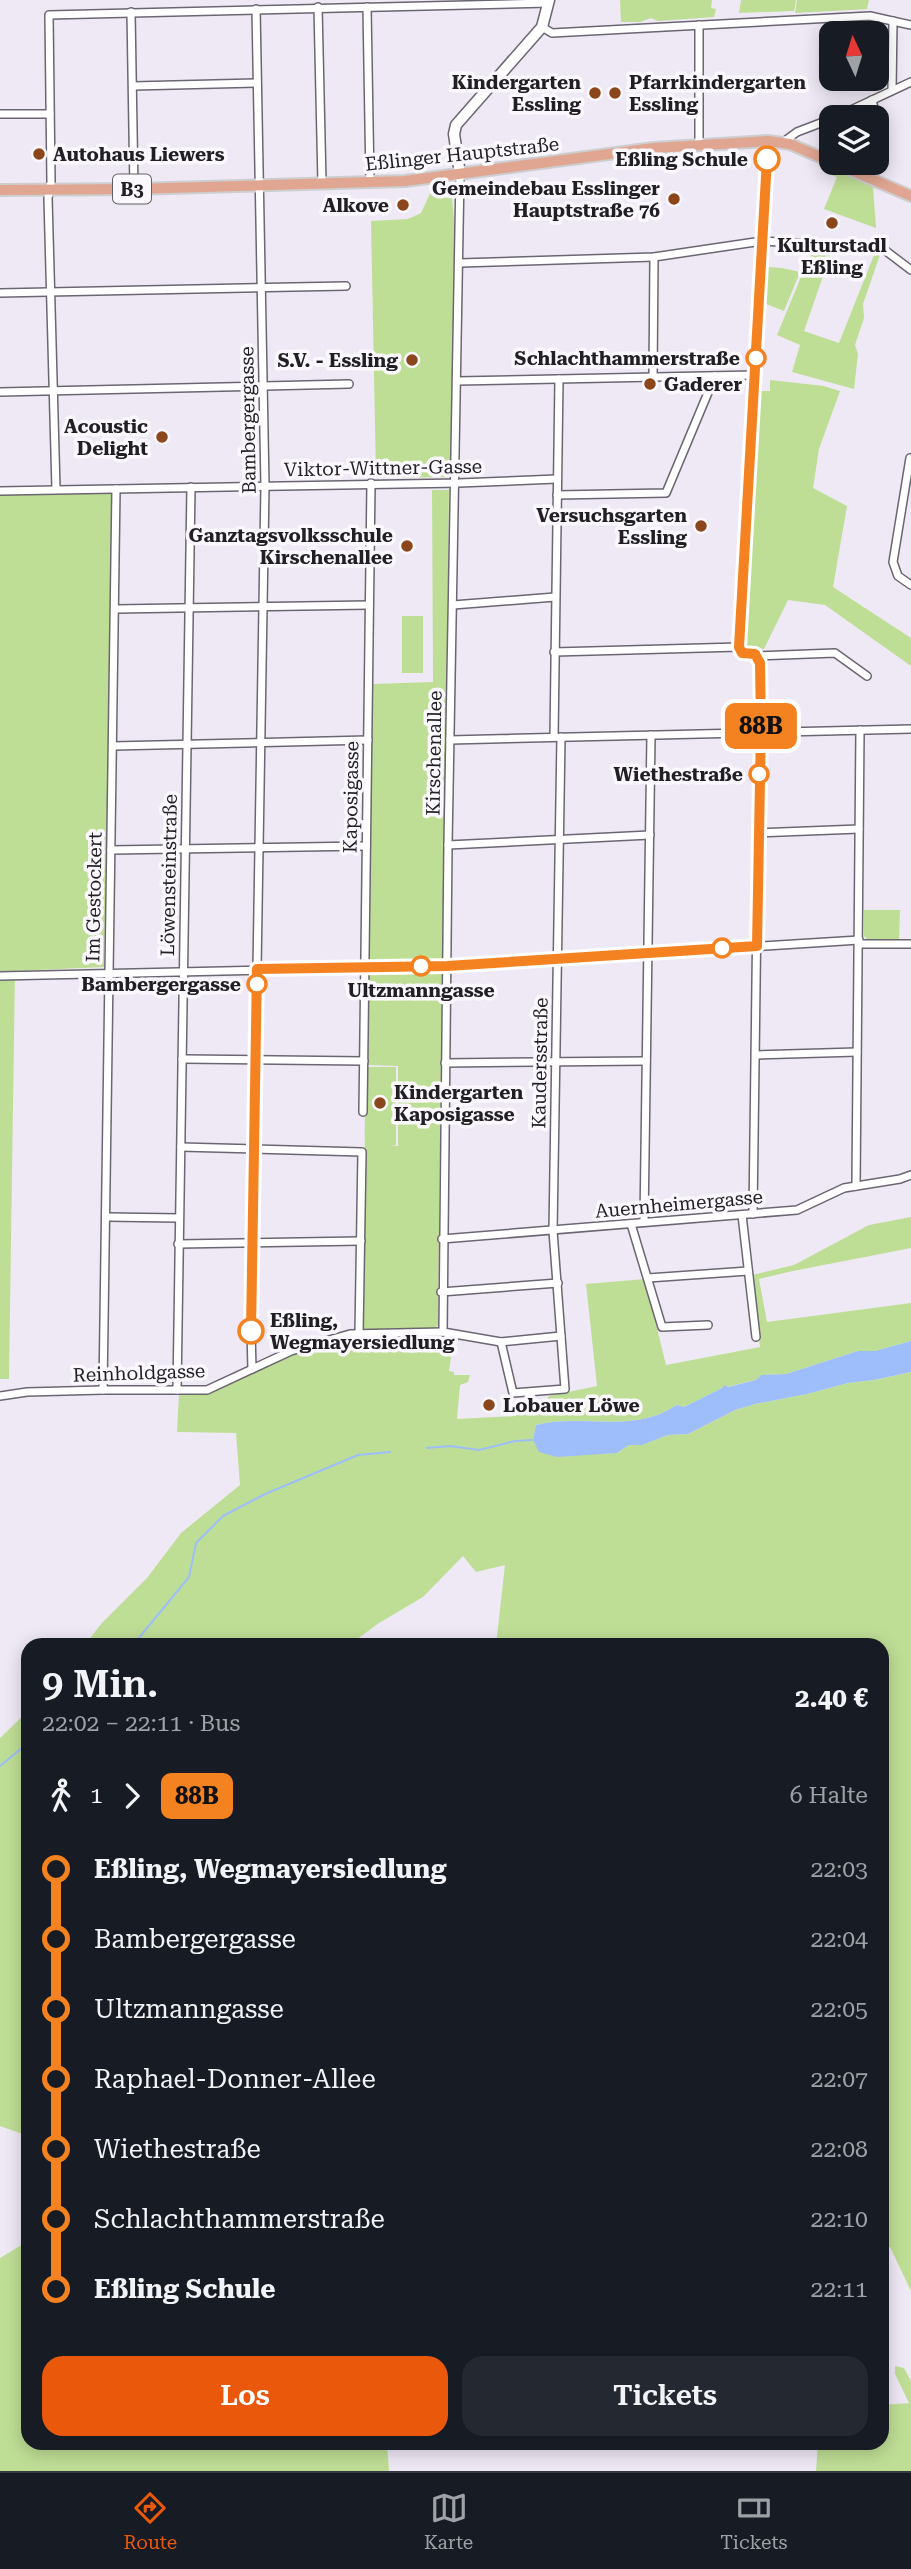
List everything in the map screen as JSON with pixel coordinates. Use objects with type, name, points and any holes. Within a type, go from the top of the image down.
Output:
[{"type":"main road","name":"Eßlinger Hauptstraße","points":[[1,190],[405,181],[654,148],[794,139],[806,151],[911,196]]},
{"type":"street","points":[[55,489],[48,198],[49,15],[549,2],[542,27],[456,125],[454,134],[460,174]]},
{"type":"street","points":[[367,6],[370,182]]},
{"type":"street","points":[[318,8],[322,183]]},
{"type":"street","name":"Bambergergasse","points":[[253,1370],[252,1242],[265,486],[256,9]]},
{"type":"street","points":[[131,12],[134,189]]},
{"type":"street","points":[[542,27],[552,33],[870,16],[911,25]]},
{"type":"street","points":[[892,90],[893,21]]},
{"type":"street","points":[[699,25],[699,145]]},
{"type":"street","points":[[861,105],[911,82]]},
{"type":"street","points":[[133,86],[257,83]]},
{"type":"street","points":[[872,100],[873,105]]},
{"type":"street","points":[[0,114],[50,114]]},
{"type":"street","points":[[794,139],[819,126]]},
{"type":"street","points":[[768,141],[739,647],[742,653],[758,656],[835,653],[867,676]]},
{"type":"street","name":"Kirschenallee","points":[[443,1332],[441,1292],[457,483],[460,174]]},
{"type":"street","points":[[460,263],[654,257],[762,241],[882,248],[911,270]]},
{"type":"street","points":[[653,377],[654,257]]},
{"type":"street","points":[[0,293],[346,286]]},
{"type":"street","points":[[457,381],[755,375]]},
{"type":"street","points":[[557,495],[666,493],[715,376]]},
{"type":"street","name":"Kaudersstraße","points":[[501,1342],[513,1393],[565,1389],[553,1231],[559,839],[554,652],[559,379]]},
{"type":"street","points":[[0,392],[349,384]]},
{"type":"street","points":[[911,457],[893,562],[898,576],[911,584]]},
{"type":"street","name":"Viktor-Wittner-Gasse","points":[[0,491],[557,479]]},
{"type":"street","name":"Kaposigasse","points":[[363,1112],[372,483]]},
{"type":"street","name":"Löwensteinstraße","points":[[177,1390],[191,487]]},
{"type":"street","name":"Im Gestockert","points":[[103,1390],[116,489]]},
{"type":"street","points":[[453,605],[555,597]]},
{"type":"street","points":[[116,609],[369,606]]},
{"type":"street","points":[[554,652],[739,647]]},
{"type":"street","points":[[753,1214],[760,732],[758,656]]},
{"type":"street","points":[[450,740],[911,729]]},
{"type":"street","points":[[856,1185],[860,730]]},
{"type":"street","points":[[644,1222],[651,735]]},
{"type":"street","points":[[113,747],[368,740]]},
{"type":"street","points":[[758,833],[859,829]]},
{"type":"street","points":[[448,845],[650,835]]},
{"type":"street","points":[[111,850],[366,846]]},
{"type":"street","points":[[0,976],[447,966],[757,946],[859,942],[911,944]]},
{"type":"street","points":[[756,1055],[857,1052]]},
{"type":"street","points":[[183,1059],[365,1061]]},
{"type":"street","points":[[445,1063],[646,1060]]},
{"type":"street","points":[[181,1147],[362,1152],[359,1334]]},
{"type":"street","name":"Auernheimergasse","points":[[442,1239],[797,1210],[844,1188],[911,1175]]},
{"type":"street","points":[[742,1215],[757,1337]]},
{"type":"street","points":[[106,1217],[178,1218]]},
{"type":"street","points":[[631,1224],[662,1327],[708,1325]]},
{"type":"street","points":[[178,1244],[360,1241]]},
{"type":"street","points":[[648,1278],[748,1271]]},
{"type":"street","points":[[441,1292],[558,1283]]},
{"type":"street","name":"Reinholdgasse","points":[[0,1396],[27,1392],[207,1390],[291,1351],[359,1334],[443,1332],[501,1342],[561,1336]]},
{"type":"green space","points":[[620,0],[712,0],[711,8],[716,9],[714,17],[658,21],[651,18],[640,22],[621,22]]},
{"type":"green space","points":[[741,0],[796,0],[794,11],[739,13]]},
{"type":"green space","points":[[797,0],[869,0],[867,9],[795,13]]},
{"type":"green space","points":[[832,175],[846,175],[873,187],[876,228],[824,209],[837,177]]},
{"type":"green space","name":"S.V. - Essling","points":[[445,187],[445,198],[452,198],[455,230],[450,477],[376,478],[371,221],[408,219],[421,213],[432,189]]},
{"type":"green space","points":[[813,248],[881,252],[863,304],[864,318],[855,345],[858,354],[854,389],[792,372],[800,345],[777,335]],"holes":[[[831,253],[874,255],[839,343],[804,331]]]},
{"type":"green space","points":[[768,267],[800,272],[784,311],[766,304]]},
{"type":"green space","points":[[770,380],[824,386],[840,391],[819,449],[813,488],[847,506],[833,587],[911,638],[911,666],[825,605],[788,600],[764,649],[744,647],[759,391],[770,391]]},
{"type":"green space","points":[[432,490],[449,490],[443,959],[441,962],[371,963],[368,958],[373,684],[433,682]]},
{"type":"green space","points":[[113,492],[104,967],[15,971],[9,1379],[0,1379],[0,495]]},
{"type":"green space","points":[[402,616],[423,616],[423,673],[402,673]]},
{"type":"green space","points":[[864,910],[900,910],[899,940],[868,940],[864,936]]},
{"type":"green space","points":[[442,969],[438,1325],[435,1329],[364,1330],[365,1067],[396,1067],[396,1145],[392,1146],[398,1146],[398,1066],[367,1065],[368,970]]},
{"type":"green space","points":[[911,1217],[911,1248],[759,1279],[767,1322],[911,1303],[911,1341],[875,1351],[858,1351],[786,1374],[761,1375],[756,1380],[722,1388],[684,1407],[677,1405],[642,1419],[612,1422],[566,1421],[536,1425],[533,1440],[589,1454],[617,1453],[629,1445],[642,1445],[668,1435],[688,1434],[735,1410],[755,1404],[911,1372],[911,2291],[889,2247],[889,1638],[497,1638],[505,1565],[476,1572],[463,1556],[423,1597],[359,1638],[90,1638],[147,1578],[181,1533],[240,1485],[236,1433],[177,1432],[179,1394],[208,1392],[300,1352],[357,1337],[443,1337],[454,1338],[449,1371],[454,1372],[454,1375],[470,1375],[468,1382],[460,1385],[457,1419],[516,1416],[520,1400],[534,1406],[543,1406],[549,1396],[597,1386],[586,1284],[645,1279],[666,1365],[760,1347],[752,1275],[794,1265],[869,1225]]},
{"type":"green space","points":[[21,1718],[21,2134],[0,2126],[0,1738]]},
{"type":"green space","points":[[21,2245],[21,2450],[388,2450],[389,2471],[0,2471],[0,2258]]},
{"type":"green space","points":[[895,2366],[904,2368],[911,2381],[911,2471],[816,2471],[818,2450],[889,2450],[889,2404],[909,2403],[895,2374]]},
{"type":"water","points":[[911,1341],[911,1372],[755,1404],[735,1410],[688,1434],[668,1435],[642,1445],[629,1445],[617,1453],[557,1457],[539,1452],[533,1440],[536,1425],[566,1421],[612,1422],[642,1419],[677,1405],[684,1407],[724,1385],[728,1387],[756,1380],[761,1375],[786,1374],[858,1351],[875,1351]]},
{"type":"waterway","points":[[427,1448],[450,1446],[479,1450],[515,1441],[532,1440]]},
{"type":"waterway","points":[[139,1638],[189,1577],[196,1543],[223,1516],[265,1494],[358,1455],[390,1452]]},
{"type":"waterway","points":[[0,1766],[21,1749]]},
{"type":"bus line","name":"88B","points":[[251,1331],[257,969],[447,966],[757,946],[760,663],[758,656],[742,653],[739,647],[767,159]]},
{"type":"place","name":"Kindergarten Essling","points":[[595,93]]},
{"type":"place","name":"Pfarrkindergarten Essling","points":[[615,93]]},
{"type":"place","name":"Autohaus Liewers","points":[[39,154]]},
{"type":"place","name":"Eßling Schule","points":[[767,159]]},
{"type":"place","name":"Gemeindebau Esslinger Hauptstraße 76","points":[[674,199]]},
{"type":"place","name":"Alkove","points":[[403,205]]},
{"type":"place","name":"Kulturstadl Eßling","points":[[832,223]]},
{"type":"place","name":"Schlachthammerstraße","points":[[756,358]]},
{"type":"place","name":"S.V. - Essling","points":[[412,360]]},
{"type":"place","name":"Gaderer","points":[[650,384]]},
{"type":"place","name":"Acoustic Delight","points":[[162,437]]},
{"type":"place","name":"Versuchsgarten Essling","points":[[701,526]]},
{"type":"place","name":"Ganztagsvolksschule Kirschenallee","points":[[407,546]]},
{"type":"place","name":"Wiethestraße","points":[[759,774]]},
{"type":"place","name":"Ultzmanngasse","points":[[421,966]]},
{"type":"place","name":"Bambergergasse","points":[[257,984]]},
{"type":"place","name":"Kindergarten Kaposigasse","points":[[380,1103]]},
{"type":"place","name":"Eßling, Wegmayersiedlung","points":[[251,1331]]},
{"type":"place","name":"Lobauer Löwe","points":[[489,1405]]}]
